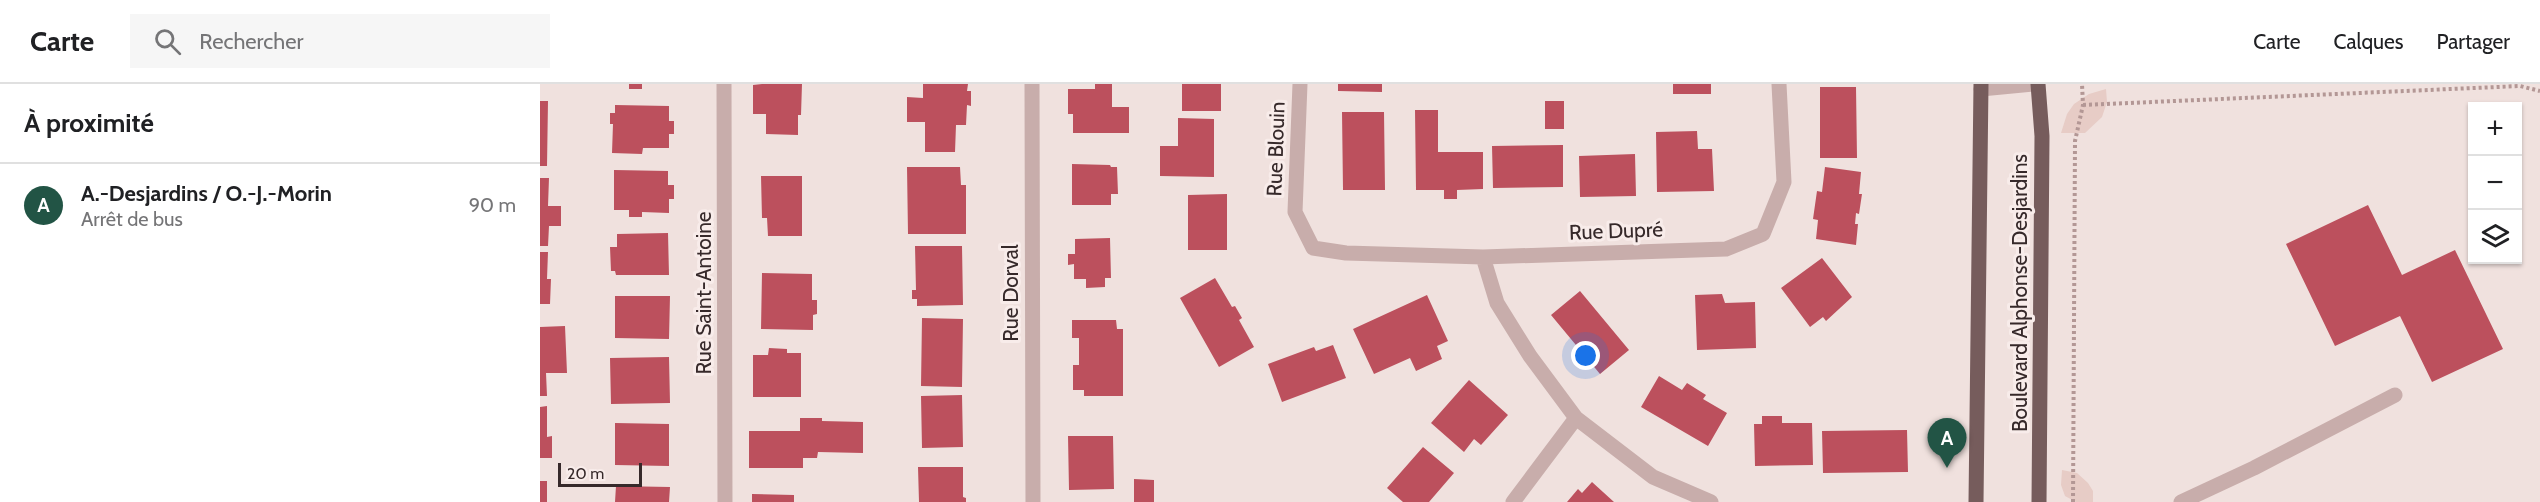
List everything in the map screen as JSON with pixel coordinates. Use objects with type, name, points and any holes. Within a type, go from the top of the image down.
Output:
[{"type":"main road","name":"Boulevard Alphonse-Desjardins","points":[[2038,84],[2042,136],[2039,502]]},
{"type":"main road","name":"Boulevard Alphonse-Desjardins","points":[[1976,502],[1981,86]]},
{"type":"street","name":"Rue Saint-Antoine","points":[[724,84],[725,502]]},
{"type":"street","name":"Rue Dorval","points":[[1032,84],[1033,502]]},
{"type":"street","name":"Rue Blouin","points":[[1300,84],[1295,212],[1313,248]]},
{"type":"street","name":"Rue Dupré","points":[[1313,248],[1346,253],[1483,257],[1726,249],[1763,234],[1784,182],[1779,84]]},
{"type":"street","points":[[1981,86],[2033,84]]},
{"type":"street","points":[[1483,257],[1497,303],[1530,356],[1576,418],[1653,477],[1711,502]]},
{"type":"street","points":[[2181,502],[2254,468],[2395,395]]},
{"type":"street","points":[[1513,502],[1576,418]]},
{"type":"path","points":[[2073,502],[2075,141],[2083,105],[2082,84]]},
{"type":"path","points":[[2083,105],[2520,86],[2540,91]]},
{"type":"shaded area","points":[[2106,89],[2107,102],[2102,117],[2085,133],[2061,133],[2067,114],[2074,104],[2089,94]]},
{"type":"shaded area","points":[[2062,470],[2077,473],[2088,483],[2093,491],[2093,502],[2076,502],[2065,496],[2061,485]]},
{"type":"building","points":[[629,84],[642,84],[642,89],[629,89]]},
{"type":"building","points":[[802,84],[798,135],[766,134],[766,114],[753,114],[753,85]]},
{"type":"building","points":[[923,84],[968,84],[967,91],[971,91],[971,106],[967,105],[966,125],[956,125],[955,152],[925,152],[925,122],[907,122],[907,97],[923,98]]},
{"type":"building","points":[[1095,84],[1112,84],[1112,107],[1129,107],[1129,133],[1073,133],[1073,114],[1068,114],[1068,89],[1095,89]]},
{"type":"building","points":[[1182,84],[1221,84],[1221,111],[1182,111]]},
{"type":"building","points":[[1338,84],[1382,84],[1382,92],[1338,91]]},
{"type":"building","points":[[1673,84],[1711,84],[1711,94],[1673,94]]},
{"type":"building","points":[[1820,87],[1856,87],[1857,158],[1820,158]]},
{"type":"building","points":[[540,101],[548,101],[547,166],[540,166]]},
{"type":"building","points":[[1545,101],[1564,101],[1564,129],[1545,129]]},
{"type":"building","points":[[615,105],[669,106],[669,121],[674,121],[674,134],[669,134],[669,148],[643,148],[642,154],[612,153],[613,124],[610,124],[610,113],[615,113]]},
{"type":"building","points":[[1415,110],[1438,110],[1438,152],[1483,152],[1483,189],[1457,190],[1457,199],[1444,199],[1444,190],[1416,190]]},
{"type":"building","points":[[1342,112],[1384,112],[1385,190],[1343,190]]},
{"type":"building","points":[[1178,118],[1214,119],[1214,177],[1160,176],[1160,146],[1178,146]]},
{"type":"building","points":[[1697,131],[1698,149],[1712,149],[1714,191],[1657,192],[1656,132]]},
{"type":"building","points":[[1563,145],[1563,187],[1493,188],[1492,146]]},
{"type":"building","points":[[1635,154],[1636,196],[1580,197],[1579,156]]},
{"type":"building","points":[[1072,164],[1117,167],[1118,194],[1111,194],[1111,205],[1072,205]]},
{"type":"building","points":[[907,167],[960,167],[961,185],[966,185],[966,234],[908,234]]},
{"type":"building","points":[[1825,167],[1861,172],[1859,194],[1862,194],[1859,214],[1856,213],[1855,224],[1858,224],[1856,245],[1816,239],[1818,220],[1813,219],[1817,191],[1822,192]]},
{"type":"building","points":[[614,170],[668,171],[668,185],[674,185],[674,199],[669,199],[669,213],[642,212],[642,217],[629,217],[629,210],[614,210]]},
{"type":"building","points":[[761,176],[802,176],[802,236],[768,236],[767,218],[762,218]]},
{"type":"building","points":[[540,178],[549,178],[548,206],[561,206],[561,226],[549,226],[548,246],[540,246]]},
{"type":"building","points":[[1227,194],[1227,250],[1188,250],[1188,195]]},
{"type":"building","points":[[2368,205],[2402,275],[2455,250],[2503,349],[2432,382],[2400,316],[2335,346],[2286,244]]},
{"type":"building","points":[[668,233],[669,275],[616,275],[615,271],[611,271],[610,247],[617,247],[617,234]]},
{"type":"building","points":[[1110,238],[1111,278],[1105,278],[1105,287],[1086,288],[1086,279],[1074,279],[1074,264],[1068,265],[1068,254],[1075,254],[1075,239]]},
{"type":"building","points":[[915,246],[962,246],[963,305],[917,306],[917,299],[912,299],[912,290],[916,290]]},
{"type":"building","points":[[540,252],[548,252],[547,279],[551,279],[550,304],[540,304]]},
{"type":"building","points":[[1822,258],[1852,297],[1826,321],[1823,317],[1810,327],[1781,288]]},
{"type":"building","points":[[762,273],[812,274],[812,300],[817,300],[817,314],[813,315],[813,330],[761,329]]},
{"type":"building","points":[[1215,278],[1232,307],[1235,306],[1242,318],[1239,320],[1254,347],[1219,367],[1180,298]]},
{"type":"building","points":[[1580,291],[1629,350],[1600,374],[1551,315]]},
{"type":"building","points":[[1722,294],[1725,303],[1755,302],[1756,348],[1697,350],[1695,295]]},
{"type":"building","points":[[1427,295],[1448,341],[1437,346],[1442,359],[1416,371],[1410,358],[1374,374],[1353,329]]},
{"type":"building","points":[[615,296],[670,296],[669,339],[615,338]]},
{"type":"building","points":[[922,318],[963,319],[962,387],[921,386]]},
{"type":"building","points":[[1072,320],[1116,320],[1117,329],[1123,329],[1123,396],[1084,396],[1084,390],[1073,390],[1073,365],[1079,365],[1079,338],[1072,338]]},
{"type":"building","points":[[565,326],[567,373],[546,373],[547,396],[540,396],[540,327]]},
{"type":"building","points":[[1333,345],[1346,378],[1282,402],[1268,364],[1314,347],[1316,351]]},
{"type":"building","points":[[769,348],[787,349],[787,353],[801,353],[801,397],[753,397],[753,355],[768,355]]},
{"type":"building","points":[[669,357],[670,403],[611,404],[610,358]]},
{"type":"building","points":[[1659,376],[1682,390],[1687,383],[1706,395],[1703,399],[1727,413],[1708,446],[1641,407]]},
{"type":"building","points":[[1469,380],[1508,415],[1481,445],[1474,439],[1464,452],[1431,423]]},
{"type":"building","points":[[962,395],[963,447],[922,448],[921,396]]},
{"type":"building","points":[[547,406],[547,437],[552,436],[552,458],[540,458],[540,407]]},
{"type":"building","points":[[1762,416],[1782,416],[1782,423],[1812,423],[1813,465],[1755,466],[1754,424],[1762,424]]},
{"type":"building","points":[[800,418],[863,422],[863,453],[818,452],[817,458],[803,458],[803,468],[749,468],[749,431],[800,431]]},
{"type":"building","points":[[615,423],[669,424],[669,466],[615,465]]},
{"type":"building","points":[[1907,430],[1908,472],[1823,473],[1822,431]]},
{"type":"building","points":[[1068,436],[1113,436],[1114,489],[1069,490]]},
{"type":"building","points":[[1423,447],[1454,473],[1429,502],[1403,502],[1387,488]]},
{"type":"building","points":[[918,467],[963,467],[963,497],[966,498],[966,502],[919,502]]},
{"type":"building","points":[[1134,479],[1154,480],[1154,502],[1134,502]]},
{"type":"building","points":[[540,481],[547,481],[547,502],[540,502]]},
{"type":"building","points":[[1592,482],[1614,502],[1567,502],[1578,489],[1582,493]]},
{"type":"building","points":[[616,486],[670,487],[669,502],[615,502]]},
{"type":"building","points":[[752,494],[794,495],[794,502],[752,502]]},
{"type":"place","name":"A.-Desjardins / O.-J.-Morin","points":[[1947,468]]}]
